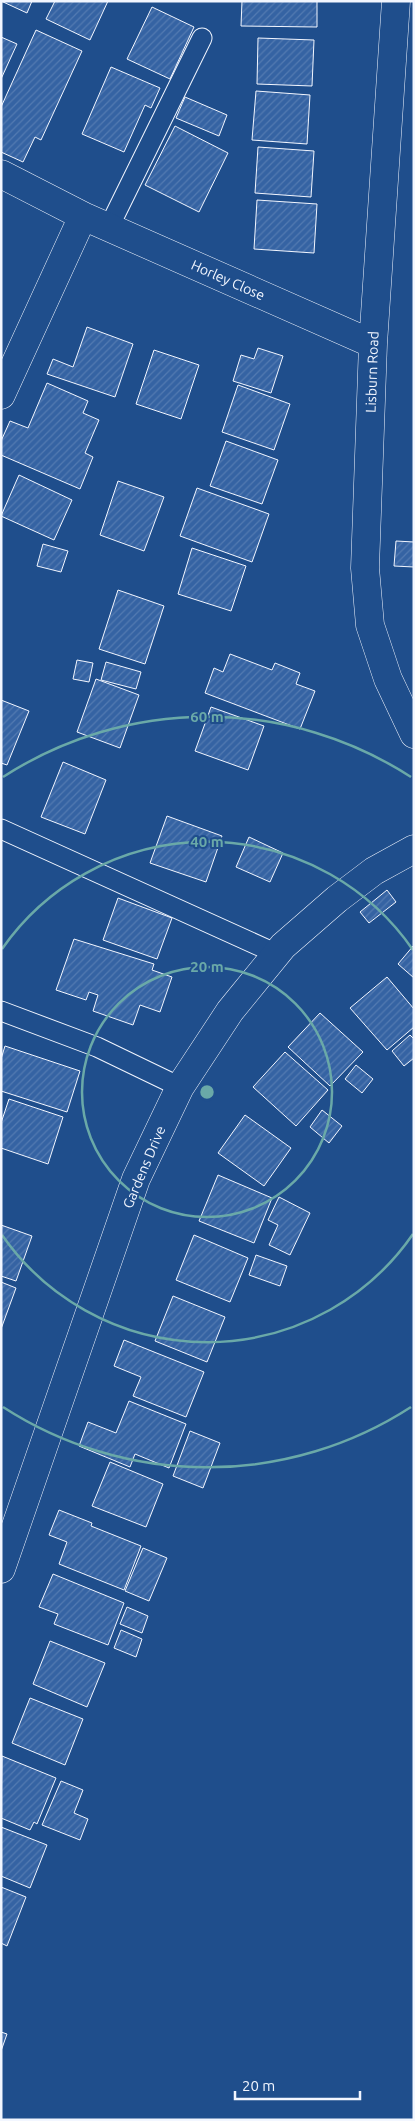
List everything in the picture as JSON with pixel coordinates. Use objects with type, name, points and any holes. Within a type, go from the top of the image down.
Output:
[{"type":"street","name":"Lisburn Road","points":[[396,1],[373,344],[365,568],[370,625],[388,679],[414,734]]},
{"type":"street","name":"Horley Close","points":[[1,174],[109,228],[373,344]]},
{"type":"street","points":[[1,395],[83,216]]},
{"type":"street","name":"Gardens Drive","points":[[1,1569],[136,1179],[180,1087],[230,1011],[283,946],[337,899],[374,871],[414,849]]},
{"type":"lane","points":[[109,228],[202,38]]},
{"type":"lane","points":[[1,829],[277,954]]},
{"type":"lane","points":[[1,1011],[97,1048],[180,1087]]},
{"type":"building","points":[[1,1],[32,1],[27,13]]},
{"type":"building","points":[[55,1],[108,1],[90,40],[46,19]]},
{"type":"building","points":[[242,1],[317,1],[317,27],[241,26]]},
{"type":"building","points":[[152,7],[194,27],[170,79],[127,59]]},
{"type":"building","points":[[36,30],[82,51],[41,140],[35,137],[23,162],[1,152],[1,107]]},
{"type":"building","points":[[1,37],[17,44],[1,79]]},
{"type":"building","points":[[258,38],[314,40],[312,86],[257,84]]},
{"type":"building","points":[[111,67],[160,88],[151,108],[145,105],[124,152],[82,134]]},
{"type":"building","points":[[256,91],[310,95],[307,144],[252,140]]},
{"type":"building","points":[[185,97],[227,115],[219,136],[176,118]]},
{"type":"building","points":[[175,126],[228,153],[199,212],[145,185]]},
{"type":"building","points":[[258,147],[314,151],[311,197],[255,193]]},
{"type":"building","points":[[257,200],[317,204],[314,253],[254,249]]},
{"type":"building","points":[[87,327],[133,344],[115,397],[47,374],[53,359],[73,367]]},
{"type":"building","points":[[258,348],[283,356],[271,393],[233,381],[241,355],[254,359]]},
{"type":"building","points":[[154,350],[199,365],[181,419],[136,404]]},
{"type":"building","points":[[47,383],[88,401],[83,413],[99,420],[85,453],[93,457],[80,489],[1,455],[1,441],[10,421],[28,428]]},
{"type":"building","points":[[238,385],[290,404],[274,450],[222,432]]},
{"type":"building","points":[[226,441],[278,460],[262,504],[210,486]]},
{"type":"building","points":[[19,475],[72,500],[54,540],[1,516]]},
{"type":"building","points":[[118,481],[164,497],[144,551],[100,535]]},
{"type":"building","points":[[197,488],[269,514],[252,562],[180,536]]},
{"type":"building","points":[[396,541],[414,542],[414,567],[394,566]]},
{"type":"building","points":[[43,544],[68,551],[61,572],[37,566]]},
{"type":"building","points":[[192,548],[246,566],[231,611],[178,594]]},
{"type":"building","points":[[118,590],[164,606],[145,664],[99,649]]},
{"type":"building","points":[[230,654],[272,670],[275,663],[300,673],[296,684],[315,691],[300,729],[205,693],[214,668],[223,672]]},
{"type":"building","points":[[77,660],[93,663],[89,682],[73,679]]},
{"type":"building","points":[[106,662],[141,672],[136,689],[101,680]]},
{"type":"building","points":[[96,679],[139,695],[120,748],[77,732]]},
{"type":"building","points":[[1,700],[29,711],[7,765],[1,763]]},
{"type":"building","points":[[211,707],[264,726],[248,770],[195,751]]},
{"type":"building","points":[[63,762],[106,780],[85,834],[41,817]]},
{"type":"building","points":[[167,816],[222,836],[206,882],[150,863]]},
{"type":"building","points":[[249,837],[283,853],[270,882],[236,867]]},
{"type":"building","points":[[387,890],[396,902],[369,923],[360,912]]},
{"type":"building","points":[[118,898],[172,918],[157,959],[103,940]]},
{"type":"building","points":[[74,939],[154,964],[152,970],[172,977],[160,1012],[140,1005],[133,1025],[93,1011],[98,995],[89,992],[86,1000],[56,990]]},
{"type":"building","points":[[414,945],[414,978],[398,964]]},
{"type":"building","points":[[387,977],[414,1009],[414,1027],[387,1050],[350,1008]]},
{"type":"building","points":[[320,1013],[363,1052],[330,1086],[288,1047]]},
{"type":"building","points":[[410,1035],[414,1039],[414,1058],[404,1066],[392,1051]]},
{"type":"building","points":[[5,1046],[80,1071],[67,1112],[1,1091],[1,1059]]},
{"type":"building","points":[[285,1052],[328,1090],[296,1126],[253,1087]]},
{"type":"building","points":[[356,1065],[373,1079],[362,1093],[345,1079]]},
{"type":"building","points":[[9,1099],[63,1117],[48,1164],[1,1148],[1,1123]]},
{"type":"building","points":[[322,1110],[342,1126],[329,1143],[310,1127]]},
{"type":"building","points":[[245,1115],[291,1148],[264,1186],[218,1153]]},
{"type":"building","points":[[218,1175],[272,1198],[254,1243],[199,1221]]},
{"type":"building","points":[[279,1197],[310,1213],[290,1255],[269,1245],[278,1225],[268,1220]]},
{"type":"building","points":[[1,1225],[32,1236],[16,1281],[1,1276]]},
{"type":"building","points":[[194,1235],[248,1258],[230,1302],[176,1280]]},
{"type":"building","points":[[256,1255],[287,1266],[280,1286],[249,1275]]},
{"type":"building","points":[[1,1282],[16,1288],[1,1329]]},
{"type":"building","points":[[173,1296],[225,1317],[207,1362],[155,1341]]},
{"type":"building","points":[[124,1340],[204,1372],[186,1417],[133,1396],[141,1377],[114,1366]]},
{"type":"building","points":[[129,1401],[186,1424],[169,1468],[135,1454],[130,1467],[79,1446],[88,1422],[116,1433]]},
{"type":"building","points":[[190,1431],[220,1443],[203,1488],[173,1476]]},
{"type":"building","points":[[110,1462],[163,1484],[146,1527],[92,1506]]},
{"type":"building","points":[[59,1510],[92,1523],[91,1526],[141,1546],[124,1590],[59,1564],[67,1542],[49,1535]]},
{"type":"building","points":[[143,1548],[167,1558],[149,1601],[125,1591]]},
{"type":"building","points":[[53,1574],[124,1603],[108,1645],[54,1624],[58,1614],[39,1607]]},
{"type":"building","points":[[127,1607],[148,1616],[142,1633],[120,1624]]},
{"type":"building","points":[[121,1630],[142,1639],[136,1657],[114,1648]]},
{"type":"building","points":[[50,1641],[105,1663],[87,1707],[33,1684]]},
{"type":"building","points":[[30,1698],[83,1719],[65,1765],[12,1743]]},
{"type":"building","points":[[2,1756],[56,1778],[37,1824],[34,1822],[30,1830],[1,1818]]},
{"type":"building","points":[[61,1781],[83,1790],[74,1813],[88,1819],[80,1840],[42,1825]]},
{"type":"building","points":[[1,1827],[47,1845],[30,1888],[1,1876]]},
{"type":"building","points":[[1,1887],[26,1897],[7,1946],[1,1943]]},
{"type":"building","points":[[1,2032],[7,2034],[1,2051]]}]
